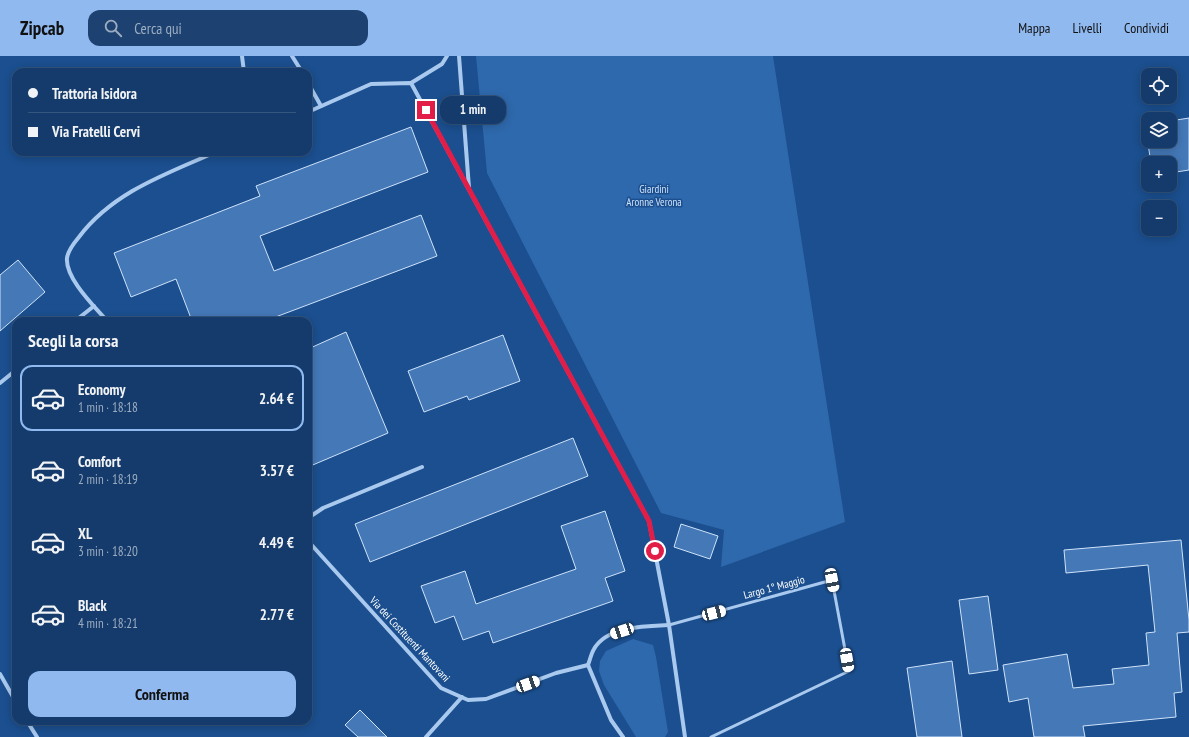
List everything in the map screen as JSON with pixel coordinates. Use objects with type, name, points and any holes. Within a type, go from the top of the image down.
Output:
[{"type":"street","points":[[242,56],[244,68]]},
{"type":"street","points":[[292,56],[300,68]]},
{"type":"street","points":[[312,110],[371,84],[412,83],[442,64],[446,56]]},
{"type":"street","points":[[459,56],[469,191]]},
{"type":"street","points":[[412,83],[469,191],[649,521],[669,625],[685,737]]},
{"type":"street","points":[[312,90],[321,106]]},
{"type":"street","points":[[104,317],[79,289],[70,273],[67,258],[72,246],[84,229],[101,211],[144,184],[207,156]]},
{"type":"street","points":[[80,317],[94,306]]},
{"type":"street","points":[[0,383],[12,373]]},
{"type":"street","points":[[312,515],[323,508],[422,467]]},
{"type":"street","name":"Via dei Costituenti Mantovani","points":[[312,546],[441,688],[468,700],[486,699],[556,673],[588,664]]},
{"type":"street","name":"Largo 1° Maggio","points":[[588,664],[594,649],[608,636],[636,626],[669,625]]},
{"type":"street","points":[[588,664],[612,720],[623,737]]},
{"type":"street","points":[[0,674],[12,695]]},
{"type":"street","points":[[426,737],[462,697]]},
{"type":"street","points":[[29,725],[36,737]]},
{"type":"lane","name":"Largo 1° Maggio","points":[[669,625],[832,580],[849,671],[711,737]]},
{"type":"green space","name":"Giardini Aronne Verona","points":[[476,56],[773,56],[845,522],[721,567],[724,530],[661,513],[487,173]]},
{"type":"green space","points":[[633,639],[653,645],[668,732],[665,737],[636,737],[604,685],[599,671],[600,661],[606,651]]},
{"type":"building","points":[[1189,118],[1189,170],[1177,172],[1177,156],[1150,156],[1149,148],[1177,148],[1177,120]]},
{"type":"building","points":[[411,127],[428,172],[260,236],[274,271],[421,215],[437,256],[276,317],[190,317],[176,279],[131,297],[114,253],[260,196],[256,186]]},
{"type":"building","points":[[18,260],[45,292],[16,317],[12,317],[12,321],[0,331],[0,275]]},
{"type":"building","points":[[346,332],[388,433],[312,465],[312,347]]},
{"type":"building","points":[[503,335],[520,381],[469,400],[467,396],[424,412],[408,371]]},
{"type":"building","points":[[573,438],[588,476],[370,562],[355,524]]},
{"type":"building","points":[[605,511],[625,571],[605,578],[613,601],[493,643],[489,631],[463,640],[454,616],[435,623],[421,586],[465,571],[476,604],[576,569],[561,526]]},
{"type":"building","points":[[681,524],[718,536],[710,559],[674,547]]},
{"type":"building","points":[[1181,540],[1189,632],[1177,633],[1182,692],[1174,693],[1176,717],[1083,726],[1085,737],[1034,737],[1028,698],[1009,702],[1003,665],[1067,654],[1073,688],[1114,684],[1112,669],[1149,665],[1146,633],[1155,632],[1148,565],[1066,573],[1064,550]]},
{"type":"building","points":[[988,596],[998,670],[969,674],[959,600]]},
{"type":"building","points":[[952,661],[962,737],[917,737],[907,668]]},
{"type":"building","points":[[360,710],[387,737],[358,737],[345,725]]},
{"type":"route","points":[[426,110],[649,521],[655,551]]}]
